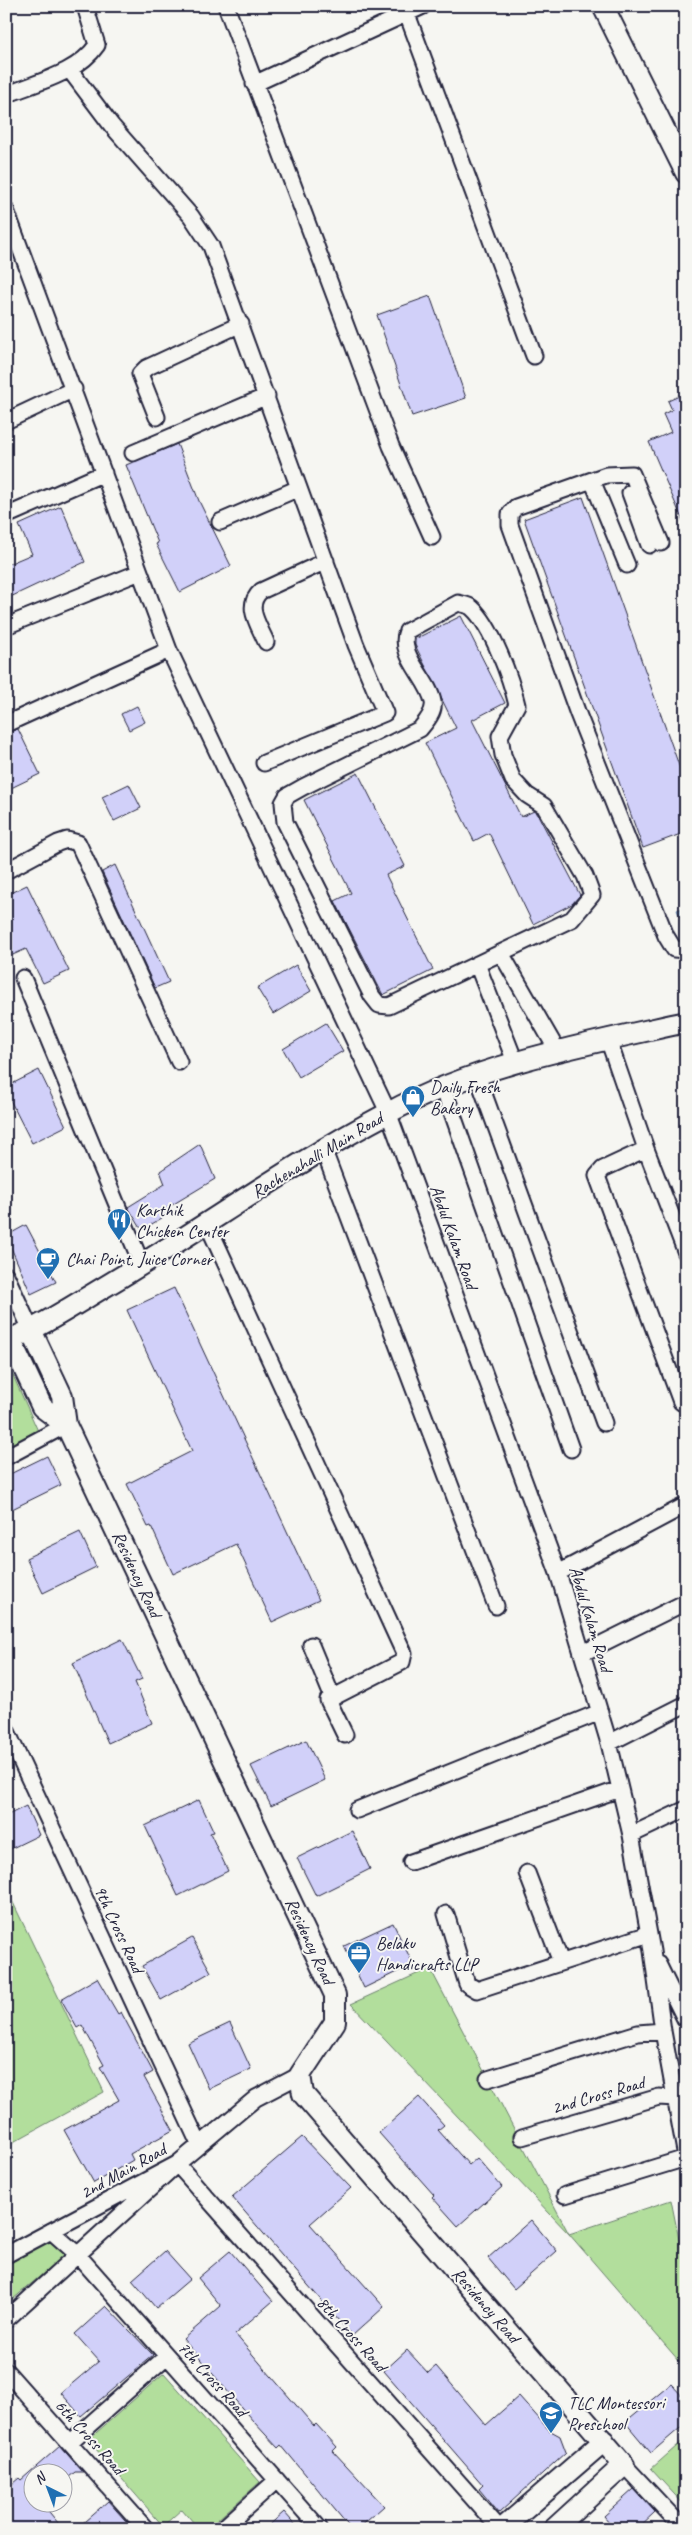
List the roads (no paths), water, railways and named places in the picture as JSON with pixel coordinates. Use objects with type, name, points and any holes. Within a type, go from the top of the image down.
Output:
[{"type":"street","points":[[6,95],[70,69],[88,57],[97,45],[86,6]]},
{"type":"street","points":[[226,6],[391,446],[432,537]]},
{"type":"street","points":[[254,84],[423,6]]},
{"type":"street","points":[[603,6],[686,173]]},
{"type":"street","points":[[406,14],[534,356]]},
{"type":"street","points":[[70,69],[112,126],[204,235],[211,246],[241,324],[356,645],[385,713],[264,763]]},
{"type":"street","name":"Abdul Kalam Road","points":[[6,210],[74,389],[169,650],[388,1112],[558,1573],[609,1743],[631,1835],[652,1951],[663,2031],[680,2096],[686,2157]]},
{"type":"street","points":[[157,417],[140,374],[146,368],[241,324]]},
{"type":"street","points":[[6,421],[74,389]]},
{"type":"street","points":[[133,453],[266,396]]},
{"type":"street","points":[[6,516],[104,473]]},
{"type":"street","points":[[655,544],[632,474],[622,473],[592,480],[516,507],[510,514],[510,525],[578,714],[666,936],[674,949],[686,950]]},
{"type":"street","points":[[592,480],[627,565]]},
{"type":"street","points":[[220,522],[299,488]]},
{"type":"street","points":[[266,642],[252,607],[254,597],[261,591],[326,561]]},
{"type":"street","points":[[6,626],[140,572]]},
{"type":"street","points":[[458,603],[471,607],[482,620],[511,678],[517,705],[500,736],[504,755],[513,780],[527,795],[544,806],[585,876],[592,895],[572,919],[477,964],[389,1006],[378,1005],[285,822],[282,811],[283,803],[287,796],[302,787],[420,729],[431,715],[433,702],[407,652],[403,639],[407,630],[458,603]]},
{"type":"street","points":[[6,724],[169,650]]},
{"type":"street","points":[[6,871],[67,840],[78,843],[179,1062]]},
{"type":"street","points":[[501,953],[558,1052]]},
{"type":"street","points":[[477,964],[516,1064]]},
{"type":"street","points":[[22,978],[142,1265]]},
{"type":"street","name":"Rachenahalli Main Road","points":[[8,1340],[31,1330],[142,1265],[388,1112],[443,1087],[477,1075],[608,1039],[686,1022]]},
{"type":"street","points":[[608,1039],[646,1149],[686,1253]]},
{"type":"street","points":[[477,1075],[604,1423]]},
{"type":"street","points":[[443,1087],[571,1449]]},
{"type":"street","points":[[646,1149],[603,1169],[597,1176],[681,1402]]},
{"type":"street","points":[[324,1151],[496,1606]]},
{"type":"street","points":[[207,1223],[404,1653],[402,1662],[332,1696],[328,1700],[345,1735]]},
{"type":"street","points":[[6,1275],[31,1330]]},
{"type":"street","name":"Residency Road","points":[[31,1330],[62,1396],[66,1425],[335,1995],[335,2022],[300,2075],[303,2094],[624,2466]]},
{"type":"street","name":"Residency Road","points":[[8,1340],[42,1407],[66,1425]]},
{"type":"street","points":[[6,1456],[66,1425]]},
{"type":"street","points":[[558,1573],[686,1505]]},
{"type":"street","points":[[583,1653],[686,1602]]},
{"type":"street","points":[[311,1646],[332,1696]]},
{"type":"street","points":[[609,1743],[686,1704]]},
{"type":"street","points":[[357,1810],[600,1712]]},
{"type":"street","name":"9th Cross Road","points":[[6,1729],[12,1758],[199,2144]]},
{"type":"street","points":[[411,1862],[620,1789]]},
{"type":"street","points":[[631,1835],[686,1809]]},
{"type":"street","points":[[527,1873],[561,1962]]},
{"type":"street","points":[[446,1914],[467,1984],[477,1990],[648,1934]]},
{"type":"street","points":[[652,1951],[686,2021]]},
{"type":"street","points":[[488,2079],[638,2033],[663,2031]]},
{"type":"street","name":"2nd Main Road","points":[[6,2255],[177,2164],[256,2098],[300,2075]]},
{"type":"street","name":"2nd Cross Road","points":[[522,2136],[659,2097],[680,2096]]},
{"type":"street","points":[[565,2195],[686,2157]]},
{"type":"street","points":[[6,2320],[177,2164]]},
{"type":"street","name":"8th Cross Road","points":[[177,2164],[501,2529]]},
{"type":"street","name":"7th Cross Road","points":[[51,2231],[77,2254],[320,2529]]},
{"type":"street","points":[[70,2442],[167,2356]]},
{"type":"street","name":"6th Cross Road","points":[[6,2371],[146,2529]]},
{"type":"street","points":[[501,2529],[604,2441]]},
{"type":"street","points":[[554,2529],[624,2466],[684,2529]]},
{"type":"street","points":[[222,2529],[277,2480]]},
{"type":"water","points":[[686,907],[686,932],[677,910]]},
{"type":"place","name":"Daily Fresh Bakery","points":[[413,1118]]},
{"type":"place","name":"Karthik Chicken Center","points":[[119,1241]]},
{"type":"place","name":"Chai Point, Juice Corner","points":[[48,1280]]},
{"type":"place","name":"Belaku Handicrafts LLP","points":[[359,1974]]},
{"type":"place","name":"TLC Montessori Preschool","points":[[551,2434]]}]
